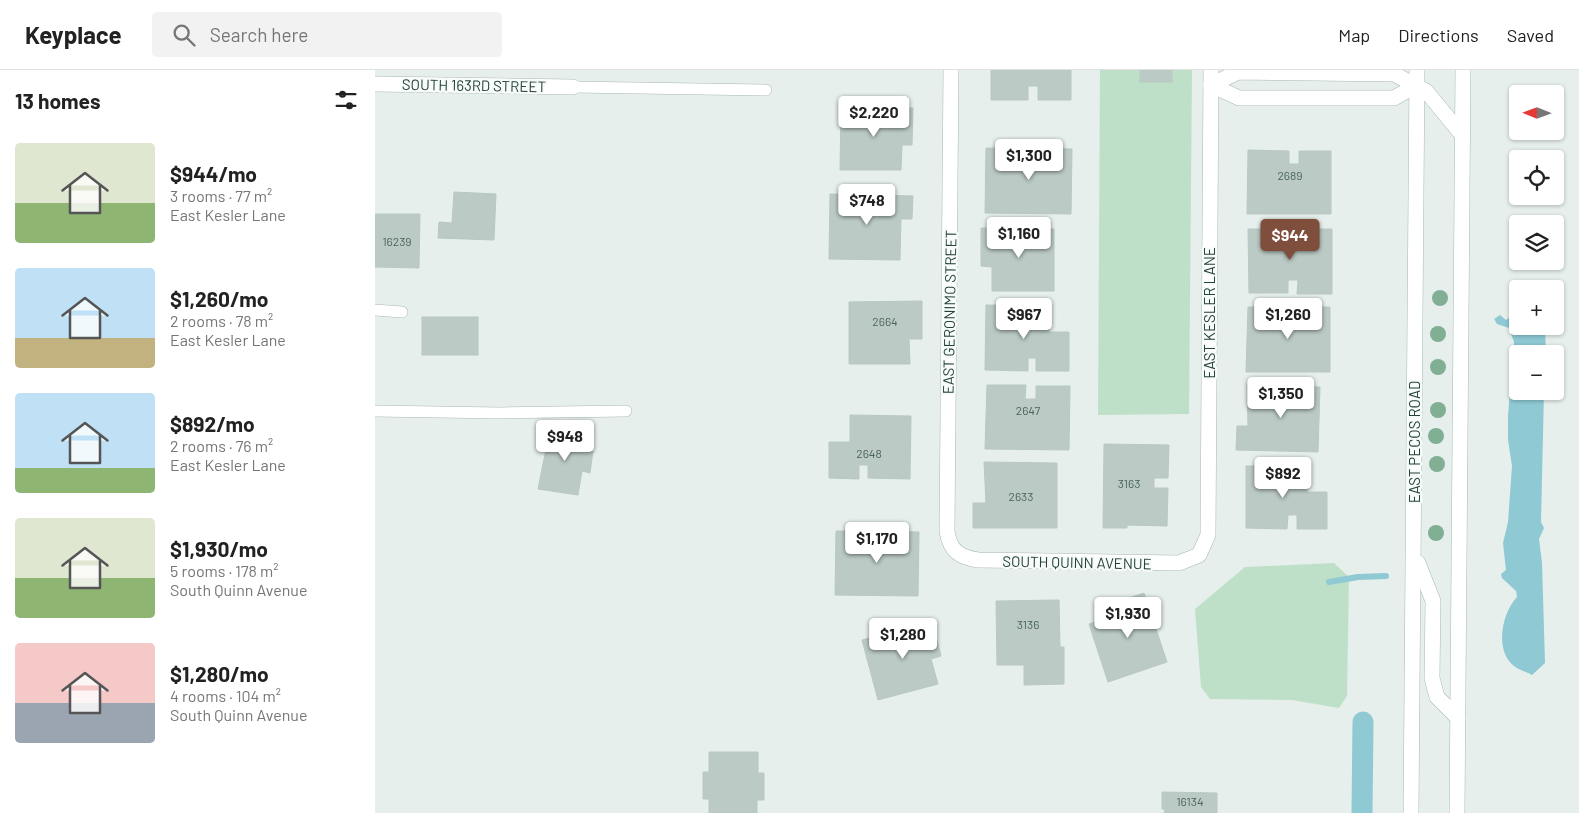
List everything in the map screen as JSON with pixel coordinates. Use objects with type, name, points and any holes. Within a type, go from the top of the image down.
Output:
[{"type":"street","name":"EAST GERONIMO STREET","points":[[951,70],[947,531],[949,543],[954,552]]},
{"type":"street","points":[[1457,813],[1463,70]]},
{"type":"street","points":[[1211,77],[1238,72],[1394,74],[1417,77],[1463,136]]},
{"type":"street","points":[[1294,73],[1294,98]]},
{"type":"street","points":[[1211,77],[1239,98],[1394,98],[1417,77]]},
{"type":"street","name":"EAST KESLER LANE","points":[[1199,555],[1208,535],[1211,77]]},
{"type":"street","name":"EAST PECOS ROAD","points":[[1411,813],[1415,554],[1413,489],[1417,77]]},
{"type":"street","name":"SOUTH 163RD STREET","points":[[375,84],[573,87]]},
{"type":"street","name":"SOUTH QUINN AVENUE","points":[[954,552],[965,558],[978,560],[1179,563],[1199,555]]},
{"type":"street","points":[[1415,554],[1433,601],[1432,678],[1437,697],[1458,718]]},
{"type":"lane","points":[[573,87],[766,90]]},
{"type":"lane","points":[[375,310],[402,312]]},
{"type":"lane","points":[[375,411],[500,413],[626,412]]},
{"type":"green space","points":[[1100,70],[1192,70],[1189,414],[1098,415]]},
{"type":"green space","points":[[1334,563],[1349,577],[1347,696],[1339,708],[1292,700],[1210,699],[1201,687],[1195,609],[1245,567]]},
{"type":"water","points":[[1500,315],[1506,320],[1509,318],[1509,328],[1497,324],[1494,319]]},
{"type":"water","points":[[1512,335],[1545,335],[1546,345],[1514,345]]},
{"type":"water","points":[[1509,400],[1544,400],[1541,522],[1544,528],[1539,539],[1542,563],[1545,663],[1532,675],[1514,666],[1504,651],[1502,641],[1502,632],[1507,612],[1517,597],[1516,591],[1502,578],[1501,574],[1506,570],[1503,543],[1508,522],[1512,466],[1508,440]]},
{"type":"building","points":[[991,70],[1071,70],[1071,100],[1038,100],[1038,86],[1028,86],[1028,100],[991,100]]},
{"type":"building","points":[[1140,70],[1172,70],[1172,82],[1140,82]]},
{"type":"building","points":[[841,108],[913,108],[912,145],[902,145],[901,170],[840,170]]},
{"type":"building","points":[[986,148],[1072,149],[1071,214],[985,213]]},
{"type":"building","points":[[1248,150],[1289,151],[1289,164],[1299,164],[1299,151],[1331,151],[1331,214],[1247,214]]},
{"type":"building","points":[[454,192],[496,194],[494,240],[438,238],[439,222],[452,223]]},
{"type":"building","points":[[830,194],[913,196],[912,219],[901,219],[900,260],[829,259]]},
{"type":"building","points":[[375,214],[420,214],[419,268],[375,267]]},
{"type":"building","points":[[981,228],[1054,229],[1054,291],[992,291],[992,267],[981,266]]},
{"type":"building","points":[[1248,229],[1332,229],[1332,294],[1297,294],[1298,280],[1288,280],[1288,293],[1249,293]]},
{"type":"building","points":[[922,301],[922,339],[909,339],[910,364],[849,364],[849,302]]},
{"type":"building","points":[[986,305],[1049,306],[1049,332],[1069,332],[1069,371],[1036,371],[1036,358],[1028,358],[1028,371],[985,370]]},
{"type":"building","points":[[1248,307],[1330,307],[1330,372],[1246,372]]},
{"type":"building","points":[[422,317],[478,317],[478,355],[422,355]]},
{"type":"building","points":[[987,385],[1026,385],[1025,399],[1036,399],[1036,386],[1070,386],[1069,450],[985,449]]},
{"type":"building","points":[[1247,385],[1320,387],[1318,452],[1236,450],[1237,426],[1248,426]]},
{"type":"building","points":[[850,415],[911,416],[910,479],[868,478],[868,465],[859,465],[859,479],[829,478],[829,442],[850,442]]},
{"type":"building","points":[[550,429],[586,435],[584,449],[593,451],[590,473],[582,471],[578,495],[538,489]]},
{"type":"building","points":[[1104,444],[1169,445],[1168,478],[1154,478],[1154,488],[1168,488],[1167,526],[1127,525],[1127,528],[1103,528]]},
{"type":"building","points":[[984,462],[1057,463],[1057,528],[973,528],[973,503],[986,503]]},
{"type":"building","points":[[1246,466],[1308,466],[1307,492],[1327,492],[1327,529],[1297,529],[1297,515],[1288,515],[1287,529],[1246,528]]},
{"type":"building","points":[[836,531],[870,531],[870,545],[879,545],[880,531],[919,532],[918,596],[835,595]]},
{"type":"building","points":[[1144,593],[1167,662],[1108,682],[1089,624],[1111,617],[1107,605]]},
{"type":"building","points":[[1059,600],[1060,647],[1064,647],[1064,684],[1024,685],[1024,665],[997,665],[996,601]]},
{"type":"building","points":[[932,621],[941,656],[931,659],[938,684],[878,700],[862,640]]},
{"type":"building","points":[[709,752],[758,752],[758,773],[764,773],[764,800],[757,800],[757,813],[709,813],[709,799],[703,799],[703,772],[709,772]]},
{"type":"building","points":[[1162,792],[1217,793],[1217,813],[1164,813],[1165,809],[1162,809]]},
{"type":"waterway","points":[[1329,582],[1358,577],[1386,576]]},
{"type":"waterway","points":[[1362,813],[1363,722]]}]
